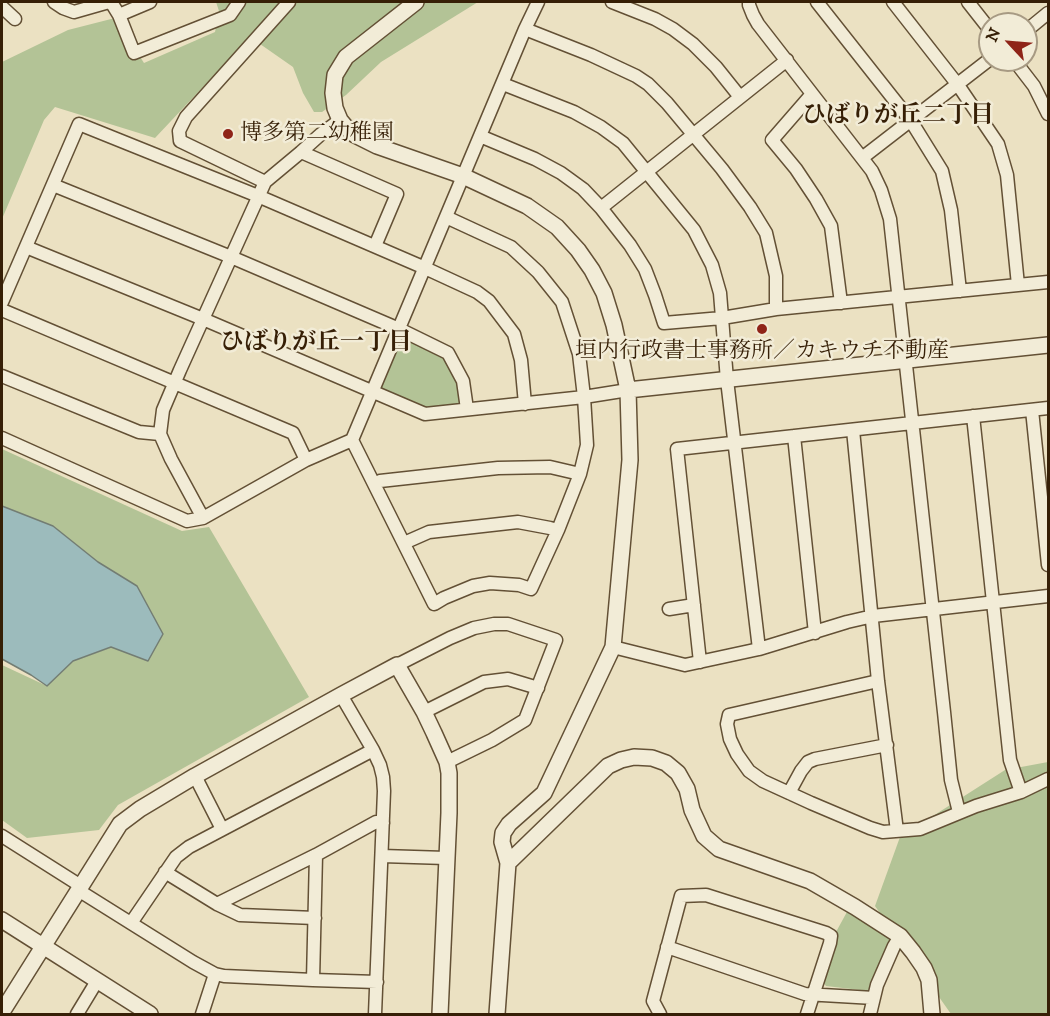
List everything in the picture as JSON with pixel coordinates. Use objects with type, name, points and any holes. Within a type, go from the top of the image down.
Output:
[{"type":"street","points":[[54,2],[74,12],[110,2],[119,15],[134,53],[230,15],[239,2]]},
{"type":"street","points":[[119,15],[150,2]]},
{"type":"street","points":[[265,182],[180,141],[179,131],[186,117],[289,2]]},
{"type":"street","points":[[416,2],[346,57],[335,75],[333,93],[335,108],[340,120],[355,135],[377,146],[463,176],[527,206],[557,227],[578,250],[604,293],[615,325],[628,390],[630,460],[613,646],[544,793],[509,824],[503,833],[502,842],[508,863],[497,1014]]},
{"type":"street","points":[[2,438],[187,521],[202,518],[306,460],[352,440],[538,2]]},
{"type":"street","points":[[612,2],[674,29],[716,67],[740,97]]},
{"type":"street","points":[[749,2],[758,24],[872,171],[890,219],[951,780],[959,812]]},
{"type":"street","points":[[817,2],[911,121],[942,171],[951,210],[960,291]]},
{"type":"street","points":[[893,2],[958,85],[998,144],[1007,175],[1018,285]]},
{"type":"street","points":[[968,2],[978,15]]},
{"type":"street","points":[[1045,2],[1048,6]]},
{"type":"street","points":[[2,7],[15,20]]},
{"type":"street","points":[[525,29],[636,76],[648,84],[667,103],[750,207],[766,233],[776,276],[776,309]]},
{"type":"street","points":[[601,208],[787,60]]},
{"type":"street","points":[[862,158],[978,69]]},
{"type":"street","points":[[1024,72],[1035,86],[1048,114]]},
{"type":"street","points":[[502,84],[574,112],[623,142],[694,230],[712,265],[720,293],[727,380],[759,649]]},
{"type":"street","points":[[812,94],[772,140],[801,176],[831,226],[841,303]]},
{"type":"street","points":[[202,518],[160,434],[164,410],[265,182],[340,120]]},
{"type":"street","points":[[2,302],[80,124],[258,196],[425,267],[477,292],[489,301],[514,334],[521,360],[525,404]]},
{"type":"street","points":[[480,136],[535,159],[561,173],[583,189],[601,208],[645,269],[663,323],[723,318],[776,309],[1048,282]]},
{"type":"street","points":[[301,152],[398,194],[375,246]]},
{"type":"street","points":[[53,184],[231,257],[399,329],[448,353],[463,381],[467,409]]},
{"type":"street","points":[[352,440],[434,604],[473,586],[490,583],[519,585],[531,590],[558,531],[580,474],[587,445],[579,354],[562,302],[538,272],[510,247],[446,216]]},
{"type":"street","points":[[26,247],[203,319],[425,414],[1048,345]]},
{"type":"street","points":[[2,310],[293,433],[306,460]]},
{"type":"street","points":[[2,376],[139,432],[160,434]]},
{"type":"street","points":[[700,662],[677,449],[1048,408]]},
{"type":"street","points":[[1032,410],[1048,565]]},
{"type":"street","points":[[973,416],[1010,760],[1021,792]]},
{"type":"street","points":[[853,430],[878,681],[897,831]]},
{"type":"street","points":[[794,436],[816,633]]},
{"type":"street","points":[[374,484],[380,481],[498,468],[550,467],[580,474]]},
{"type":"street","points":[[404,543],[429,532],[518,522],[558,531]]},
{"type":"street","points":[[613,646],[686,665],[759,649],[873,616],[1048,596]]},
{"type":"street","points":[[669,609],[694,605]]},
{"type":"street","points":[[2,1010],[120,824],[140,809],[340,695],[474,628],[508,624],[556,640],[525,720],[492,740],[447,762]]},
{"type":"street","points":[[398,665],[424,712],[447,762],[450,795],[440,1014]]},
{"type":"street","points":[[424,712],[484,682],[508,679],[538,688]]},
{"type":"street","points":[[878,681],[729,715],[727,724],[730,739],[749,771],[763,781],[883,832],[920,829],[959,812],[1021,792],[1048,779]]},
{"type":"street","points":[[340,695],[380,765],[383,777],[375,1014]]},
{"type":"street","points":[[789,793],[808,762],[887,745]]},
{"type":"street","points":[[131,924],[176,857],[222,829],[372,750]]},
{"type":"street","points":[[508,863],[608,766],[634,757],[652,758],[666,763],[678,773],[687,789],[698,825],[704,836],[719,849],[810,881],[900,936],[913,951],[929,980],[932,1014]]},
{"type":"street","points":[[195,776],[222,829]]},
{"type":"street","points":[[217,904],[316,855],[376,822],[383,824]]},
{"type":"street","points":[[2,836],[131,924],[215,974],[377,982]]},
{"type":"street","points":[[313,980],[316,855]]},
{"type":"street","points":[[382,856],[446,858]]},
{"type":"street","points":[[165,872],[217,904],[240,915],[315,918]]},
{"type":"street","points":[[660,1014],[654,1001],[681,896],[706,895],[831,936],[807,1014]]},
{"type":"street","points":[[2,920],[150,1014]]},
{"type":"street","points":[[870,1014],[877,985],[900,936]]},
{"type":"street","points":[[667,947],[805,994],[874,998]]},
{"type":"street","points":[[202,1014],[215,974]]},
{"type":"street","points":[[77,1014],[97,981]]},
{"type":"green space","points":[[216,2],[478,2],[381,62],[346,95],[322,112],[314,112],[303,93],[293,67],[250,37],[155,138],[55,107],[44,120],[2,219],[2,62],[68,30],[115,18],[144,63],[215,32],[219,11]]},
{"type":"green space","points":[[400,336],[437,352],[449,364],[459,386],[461,402],[458,406],[421,407],[378,388]]},
{"type":"green space","points":[[2,449],[182,531],[209,527],[309,697],[118,805],[99,830],[27,838],[2,820],[2,665],[47,686],[73,661],[112,647],[148,661],[137,586],[98,562],[53,526],[2,506]]},
{"type":"green space","points":[[1048,762],[1048,1014],[951,1014],[875,906],[900,837],[1005,770]]},
{"type":"green space","points":[[848,910],[889,938],[889,948],[868,991],[826,986],[823,982],[836,947],[836,932]]},
{"type":"water","points":[[2,506],[53,526],[98,562],[137,586],[163,634],[148,661],[111,647],[73,661],[47,686],[2,659]]},
{"type":"place","name":"博多第二幼稚園","points":[[228,134]]},
{"type":"place","name":"垣内行政書士事務所／カキウチ不動産","points":[[762,329]]},
{"type":"district","name":"ひばりが丘二丁目","points":[[898,117]]},
{"type":"district","name":"ひばりが丘一丁目","points":[[316,344]]}]
